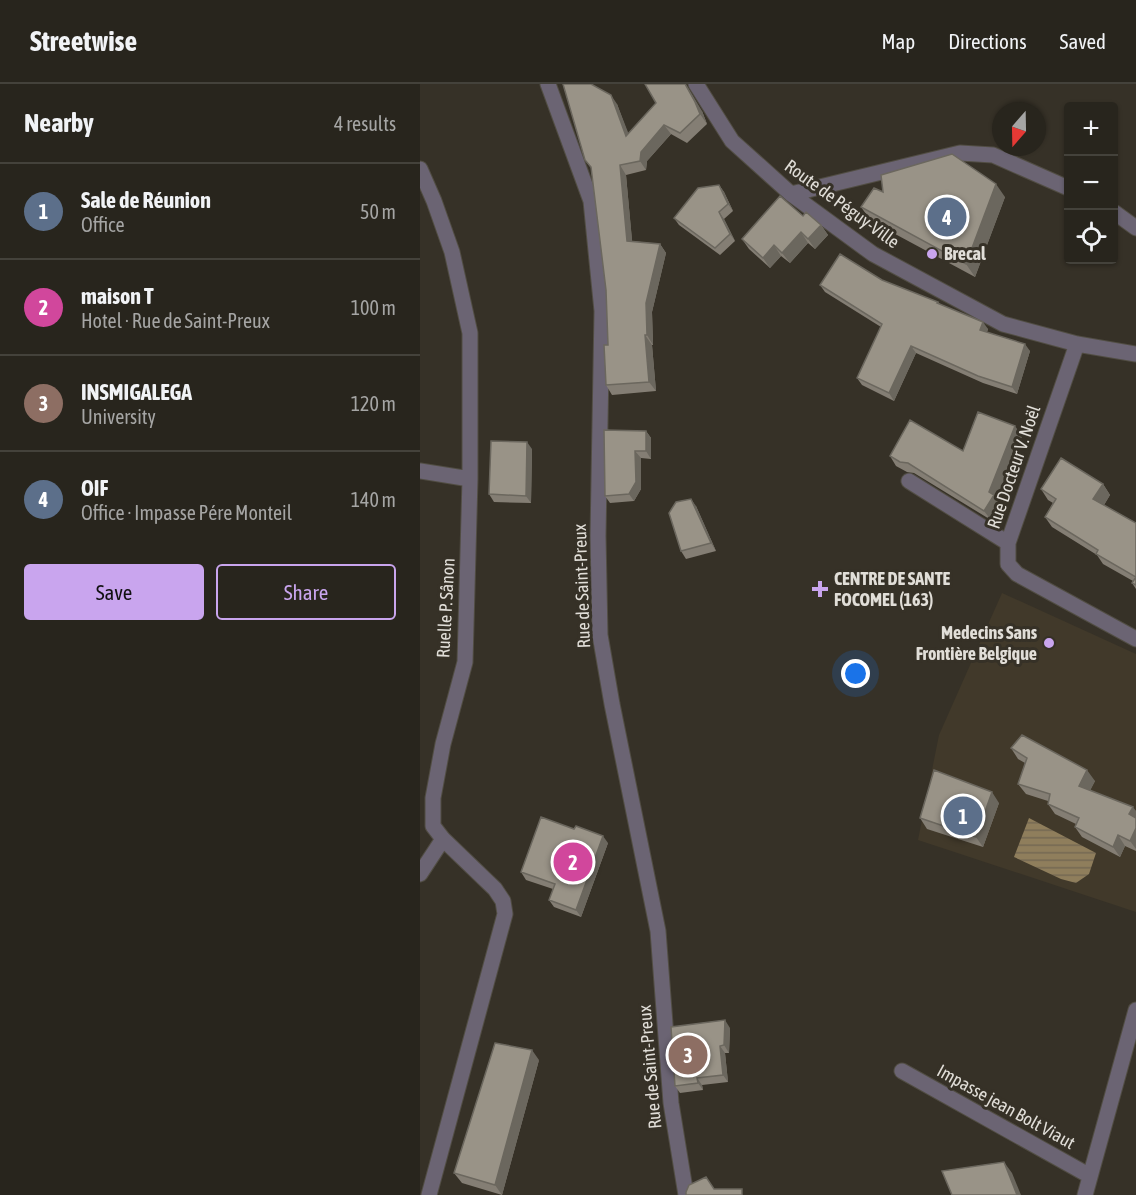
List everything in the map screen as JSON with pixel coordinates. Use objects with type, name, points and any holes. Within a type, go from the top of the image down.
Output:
[{"type":"street","name":"Rue de Saint-Preux","points":[[548,84],[591,201],[602,311],[598,536],[600,635],[658,931],[671,1103],[686,1195]]},
{"type":"street","name":"Route de Péguy-Ville","points":[[696,84],[732,141],[790,194],[873,254],[1003,324],[1077,344],[1136,354]]},
{"type":"street","points":[[790,194],[960,153],[993,155],[1064,186]]},
{"type":"street","name":"Ruelle P. Sânon","points":[[420,169],[452,252],[470,333],[470,479],[465,662],[443,744],[433,798],[433,826],[442,839],[495,889],[503,901],[505,914],[429,1195]]},
{"type":"street","points":[[1118,215],[1136,228]]},
{"type":"street","name":"Rue Docteur V. Noël","points":[[1077,344],[1008,543],[1008,564],[1017,574],[1136,639]]},
{"type":"street","points":[[420,471],[470,479]]},
{"type":"street","points":[[909,481],[1008,543]]},
{"type":"street","points":[[420,874],[442,839]]},
{"type":"street","points":[[1085,1195],[1136,1010]]},
{"type":"street","name":"Impasse jean Bolt Viaut","points":[[902,1071],[1090,1176]]},
{"type":"shaded area","points":[[1002,593],[1136,654],[1136,912],[918,840],[939,735]]},
{"type":"shaded area","points":[[1029,818],[1096,853],[1089,874],[1076,883],[1061,879],[1014,857]]},
{"type":"building","points":[[563,84],[591,84],[611,95],[626,136],[656,103],[645,84],[685,84],[700,114],[680,133],[664,125],[641,152],[640,161],[620,165],[627,241],[660,244],[646,303],[647,335],[645,335],[649,382],[606,385],[604,345],[608,345],[606,290],[591,167],[585,160]]},
{"type":"building","points":[[952,154],[996,184],[966,264],[861,207],[874,188],[883,192],[881,175]]},
{"type":"building","points":[[719,185],[728,204],[719,212],[730,234],[715,248],[674,218],[698,188]]},
{"type":"building","points":[[780,196],[803,216],[806,212],[821,225],[808,239],[801,232],[782,253],[774,245],[763,258],[742,239]]},
{"type":"building","points":[[840,254],[882,280],[983,322],[980,330],[1025,344],[1012,387],[978,376],[911,346],[889,393],[857,378],[882,324],[820,285]]},
{"type":"building","points":[[978,412],[1015,426],[989,492],[994,495],[984,511],[908,463],[900,462],[890,456],[910,420],[963,451]]},
{"type":"building","points":[[604,430],[646,431],[646,451],[635,451],[636,482],[629,494],[605,496]]},
{"type":"building","points":[[491,441],[527,442],[526,496],[489,494]]},
{"type":"building","points":[[1061,458],[1103,484],[1093,499],[1136,523],[1136,577],[1096,554],[1098,550],[1045,517],[1056,499],[1041,489]]},
{"type":"building","points":[[691,499],[711,543],[681,551],[669,513],[676,502]]},
{"type":"building","points":[[1022,735],[1087,770],[1079,786],[1133,807],[1129,814],[1136,818],[1136,828],[1130,841],[1118,835],[1113,847],[1075,827],[1079,818],[1048,804],[1050,794],[1018,784],[1027,758],[1011,748]]},
{"type":"building","points":[[934,770],[992,792],[976,837],[920,818]]},
{"type":"building","points":[[541,817],[574,829],[576,826],[603,836],[576,910],[549,900],[555,884],[521,872]]},
{"type":"building","points":[[725,1020],[724,1045],[720,1046],[723,1075],[697,1078],[698,1083],[675,1086],[671,1027]]},
{"type":"building","points":[[495,1043],[532,1050],[495,1185],[454,1173]]},
{"type":"building","points":[[1004,1162],[1017,1195],[952,1195],[942,1171]]},
{"type":"building","points":[[706,1177],[714,1189],[742,1189],[742,1195],[686,1195],[689,1185]]},
{"type":"place","name":"OIF","points":[[947,217]]},
{"type":"place","name":"Brecal","points":[[932,254]]},
{"type":"place","name":"CENTRE DE SANTE FOCOMEL (163)","points":[[820,589]]},
{"type":"place","name":"Medecins Sans Frontière Belgique","points":[[1049,643]]},
{"type":"place","name":"Sale de Réunion","points":[[963,816]]},
{"type":"place","name":"maison T","points":[[573,862]]},
{"type":"place","name":"INSMIGALEGA","points":[[688,1055]]}]
